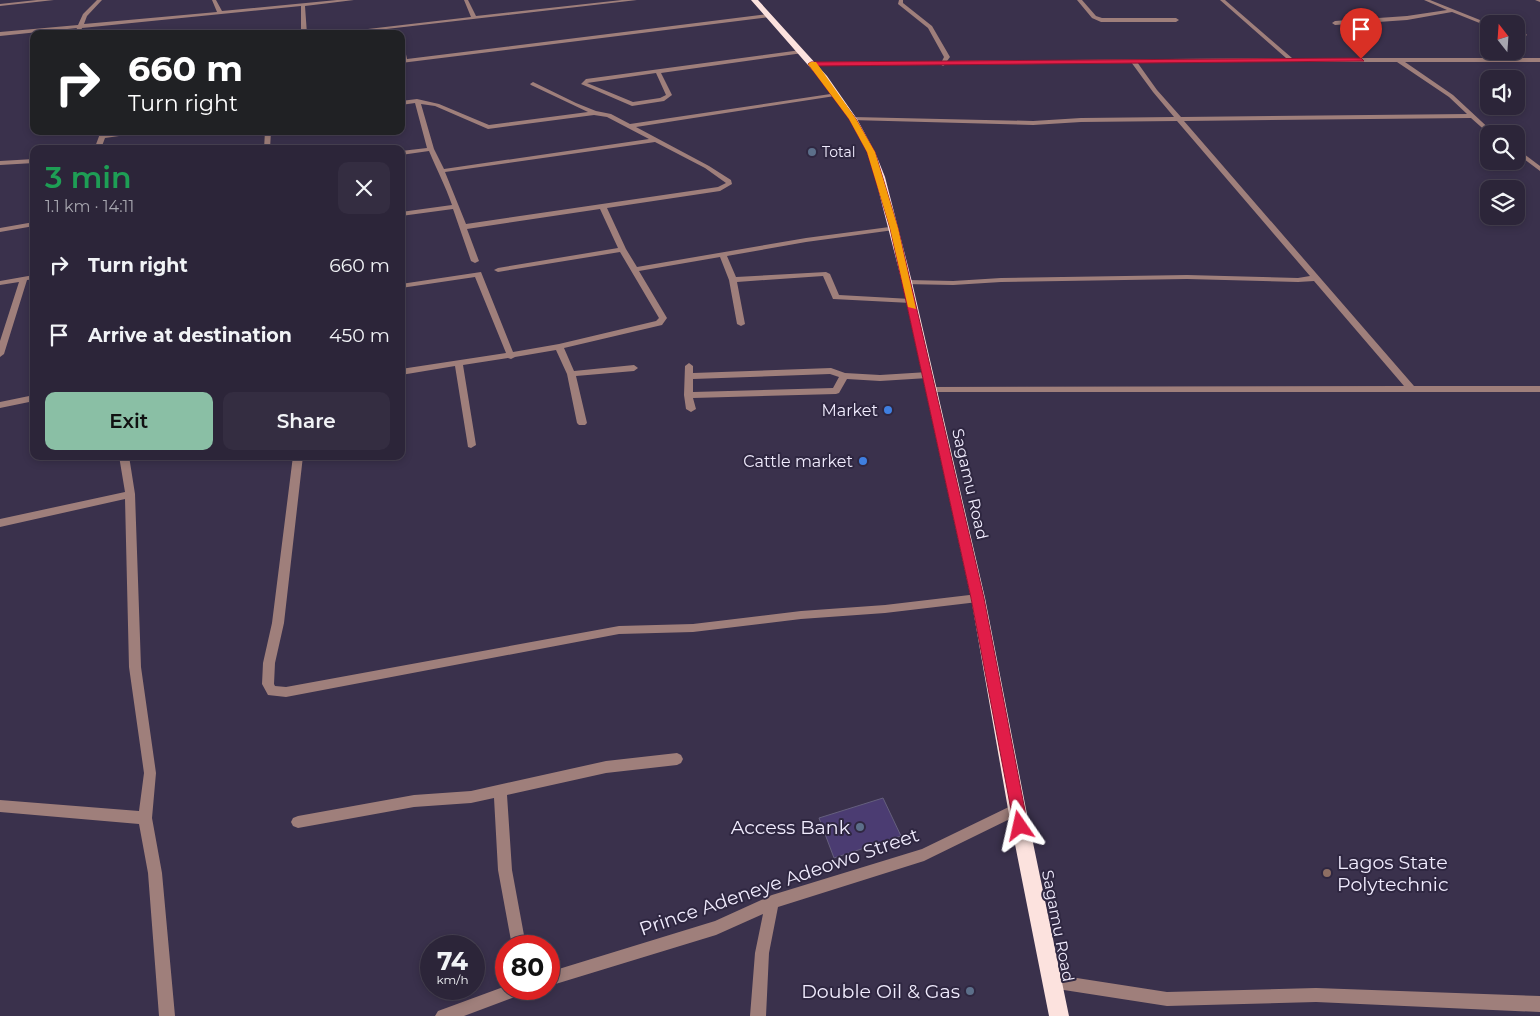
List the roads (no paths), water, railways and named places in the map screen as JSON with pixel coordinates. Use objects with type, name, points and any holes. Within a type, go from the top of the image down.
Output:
[{"type":"highway","name":"Sagamu Road","points":[[754,0],[811,64],[853,119],[871,152],[894,228],[978,598],[1017,809],[1059,1016]]},
{"type":"street","points":[[0,5],[52,0]]},
{"type":"street","points":[[79,30],[86,15],[100,0]]},
{"type":"street","points":[[214,0],[220,12]]},
{"type":"street","points":[[40,30],[352,0]]},
{"type":"street","points":[[466,0],[474,18]]},
{"type":"street","points":[[362,30],[635,0]]},
{"type":"street","points":[[901,0],[900,3],[930,27],[947,57],[960,64]]},
{"type":"street","points":[[1079,0],[1094,17],[1101,20],[1176,20]]},
{"type":"street","points":[[1222,0],[1290,59]]},
{"type":"street","points":[[1426,0],[1480,22]]},
{"type":"street","points":[[549,2],[554,9]]},
{"type":"street","points":[[304,5],[304,30]]},
{"type":"street","points":[[1334,23],[1406,18],[1450,11]]},
{"type":"street","points":[[405,61],[768,16]]},
{"type":"street","points":[[397,26],[398,30]]},
{"type":"street","points":[[0,34],[30,31]]},
{"type":"street","points":[[658,72],[669,95],[662,100],[632,104],[584,84],[586,80],[801,52]]},
{"type":"street","points":[[943,64],[947,57]]},
{"type":"street","points":[[811,64],[960,64],[1290,59],[1540,60]]},
{"type":"street","points":[[1397,60],[1451,96],[1482,125]]},
{"type":"street","points":[[1134,61],[1155,91],[1411,388]]},
{"type":"street","points":[[532,84],[595,113]]},
{"type":"street","points":[[629,126],[835,94]]},
{"type":"street","points":[[417,102],[430,149],[450,187],[455,207],[475,261]]},
{"type":"street","points":[[405,103],[417,102],[437,105],[488,127],[604,113],[707,166],[729,181],[729,184],[720,189],[463,227]]},
{"type":"street","points":[[853,119],[1033,123],[1082,120],[1473,116]]},
{"type":"street","points":[[440,171],[655,140]]},
{"type":"street","points":[[405,152],[430,149]]},
{"type":"street","points":[[1525,157],[1540,169]]},
{"type":"street","points":[[0,163],[30,160]]},
{"type":"street","points":[[405,213],[455,207]]},
{"type":"street","points":[[405,371],[512,356],[659,323],[663,318],[622,249],[603,207]]},
{"type":"street","points":[[0,230],[30,225]]},
{"type":"street","points":[[634,270],[723,256],[806,240],[894,228]]},
{"type":"street","points":[[498,270],[622,249]]},
{"type":"street","points":[[723,256],[732,280],[741,324]]},
{"type":"street","points":[[405,285],[478,274],[512,356]]},
{"type":"street","points":[[732,280],[826,274],[836,297],[911,301]]},
{"type":"street","points":[[907,282],[953,283],[1001,280],[1187,277],[1298,280],[1317,278]]},
{"type":"street","points":[[0,283],[30,278]]},
{"type":"street","points":[[0,354],[24,279]]},
{"type":"street","points":[[558,347],[571,374],[582,423]]},
{"type":"street","points":[[459,364],[471,445]]},
{"type":"street","points":[[571,374],[634,368]]},
{"type":"street","points":[[691,409],[688,394],[689,371],[831,371],[844,376],[880,378],[928,375]]},
{"type":"street","points":[[688,394],[836,391],[844,376]]},
{"type":"street","points":[[931,390],[1540,389]]},
{"type":"street","points":[[0,405],[30,399]]},
{"type":"street","points":[[125,460],[130,494],[136,667],[150,773],[145,818],[155,873],[166,1016]]},
{"type":"street","points":[[298,460],[278,622],[268,663],[268,684],[272,692],[286,692],[619,630],[640,628],[661,630],[710,626],[978,598]]},
{"type":"street","points":[[0,523],[130,494]]},
{"type":"street","points":[[298,822],[414,801],[471,797],[500,792],[551,778],[606,767],[677,759]]},
{"type":"street","points":[[500,792],[505,870],[517,935]]},
{"type":"street","points":[[0,806],[145,818]]},
{"type":"street","name":"Prince Adeneye Adeowo Street","points":[[560,976],[716,928],[772,902],[924,855],[1017,809]]},
{"type":"street","points":[[758,1016],[762,953],[772,902]]},
{"type":"street","points":[[1051,982],[1167,998],[1316,995],[1540,1004]]},
{"type":"street","points":[[442,1016],[495,997]]},
{"type":"place","name":"Total","points":[[812,152]]},
{"type":"place","name":"Market","points":[[888,410]]},
{"type":"place","name":"Cattle market","points":[[863,461]]},
{"type":"place","name":"Access Bank","points":[[860,827]]},
{"type":"place","name":"Lagos State Polytechnic","points":[[1327,873]]},
{"type":"place","name":"Double Oil & Gas","points":[[970,991]]}]
